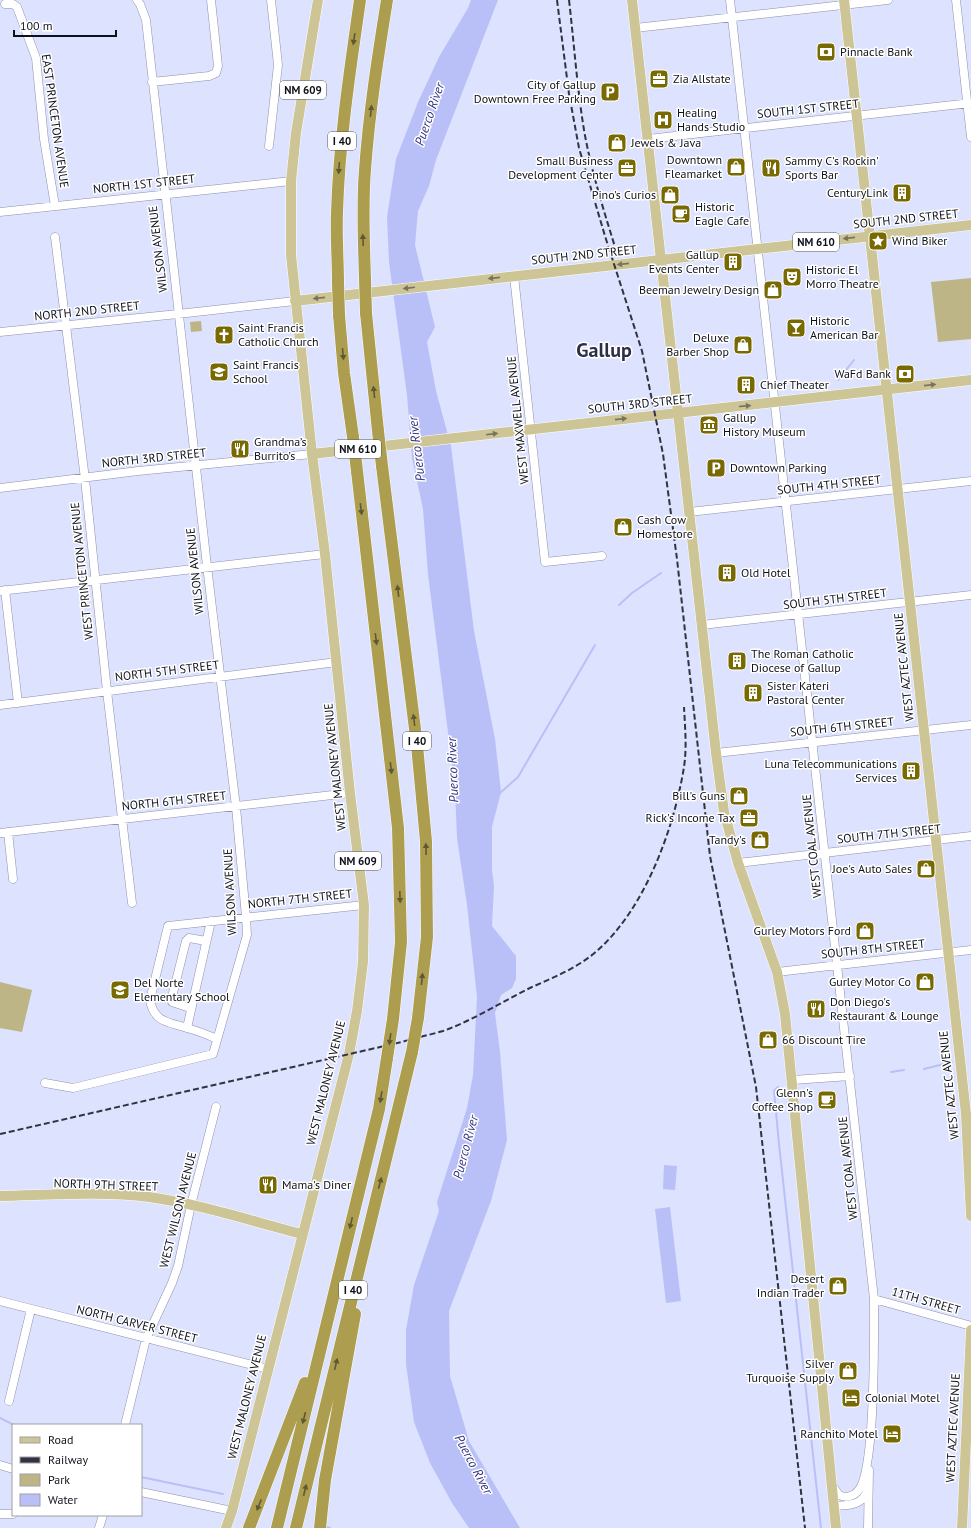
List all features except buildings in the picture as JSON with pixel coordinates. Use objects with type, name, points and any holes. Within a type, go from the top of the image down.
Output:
[{"type":"highway","name":"I 40","points":[[277,1528],[379,1109],[393,1019],[401,942],[398,828],[353,437],[344,373],[339,315],[337,214],[339,169],[349,74],[360,0]]},
{"type":"highway","name":"I 40","points":[[296,1528],[412,1052],[418,1018],[427,937],[426,842],[417,745],[382,466],[366,313],[363,229],[365,170],[372,99],[386,0]]},
{"type":"highway","points":[[320,1528],[325,1480],[374,1208]]},
{"type":"highway","points":[[249,1528],[294,1415],[330,1310]]},
{"type":"main road","name":"NM 609","points":[[291,181],[296,133],[318,0]]},
{"type":"main road","points":[[632,0],[716,753],[724,812],[738,862],[777,972],[785,1014],[793,1080],[836,1528]]},
{"type":"main road","name":"WEST AZTEC AVENUE","points":[[844,2],[966,1114],[971,1216]]},
{"type":"main road","name":"WEST MALONEY AVENUE","points":[[226,1528],[232,1511],[348,1054],[357,1011],[363,962],[364,905],[350,793],[325,554],[295,300],[292,256],[291,181]]},
{"type":"main road","name":"SOUTH 2ND STREET","points":[[295,300],[971,225]]},
{"type":"main road","name":"SOUTH 3RD STREET","points":[[312,454],[404,445],[531,429],[971,380]]},
{"type":"main road","name":"NORTH 9TH STREET","points":[[0,1196],[83,1194],[133,1197],[191,1205],[302,1234]]},
{"type":"main road","name":"WEST AZTEC AVENUE","points":[[962,1528],[971,1330]]},
{"type":"street","name":"WILSON AVENUE","points":[[45,1083],[73,1088],[213,1054],[247,935],[236,807],[164,194],[146,20],[137,0]]},
{"type":"street","points":[[152,82],[209,76],[216,73],[218,66],[211,0]]},
{"type":"street","points":[[269,146],[278,65],[271,0]]},
{"type":"street","name":"WEST COAL AVENUE","points":[[730,0],[874,1298],[869,1450]]},
{"type":"street","points":[[635,28],[732,18],[844,2],[888,0]]},
{"type":"street","points":[[956,0],[969,103],[971,137]]},
{"type":"street","name":"EAST PRINCETON AVENUE","points":[[5,4],[13,4],[17,7],[36,58],[44,139],[55,206]]},
{"type":"street","name":"SOUTH 1ST STREET","points":[[648,139],[969,103]]},
{"type":"street","name":"NORTH 1ST STREET","points":[[0,212],[291,181]]},
{"type":"street","name":"WEST PRINCETON AVENUE","points":[[55,238],[85,479],[121,818],[132,903]]},
{"type":"street","name":"WEST MAXWELL AVENUE","points":[[514,276],[545,562],[602,556]]},
{"type":"street","name":"NORTH 2ND STREET","points":[[0,332],[178,314],[295,300]]},
{"type":"street","name":"NORTH 3RD STREET","points":[[0,488],[196,465],[312,454]]},
{"type":"street","name":"SOUTH 4TH STREET","points":[[689,512],[971,481]]},
{"type":"street","points":[[18,703],[2,590],[325,554]]},
{"type":"street","name":"SOUTH 5TH STREET","points":[[702,625],[971,595]]},
{"type":"street","name":"NORTH 5TH STREET","points":[[0,705],[337,662]]},
{"type":"street","name":"SOUTH 6TH STREET","points":[[716,753],[971,725]]},
{"type":"street","name":"NORTH 6TH STREET","points":[[4,833],[121,818],[236,807],[350,793]]},
{"type":"street","points":[[4,833],[13,878]]},
{"type":"street","name":"SOUTH 7TH STREET","points":[[738,862],[971,836]]},
{"type":"street","name":"NORTH 7TH STREET","points":[[187,1028],[166,1023],[153,1011],[151,1005],[154,982],[168,926],[364,905]]},
{"type":"street","points":[[211,921],[190,1008],[187,1028],[217,1039]]},
{"type":"street","points":[[190,1008],[172,1002],[172,997],[186,941],[189,938],[206,941]]},
{"type":"street","name":"SOUTH 8TH STREET","points":[[777,972],[971,950]]},
{"type":"street","points":[[793,1080],[850,1076]]},
{"type":"street","name":"WEST WILSON AVENUE","points":[[125,1424],[146,1339],[172,1283],[178,1266],[191,1205],[216,1107]]},
{"type":"street","name":"11TH STREET","points":[[874,1298],[971,1326]]},
{"type":"street","name":"NORTH CARVER STREET","points":[[0,1301],[268,1369]]},
{"type":"street","points":[[9,1401],[31,1309]]},
{"type":"street","points":[[832,1484],[835,1491],[842,1497],[853,1496],[857,1492],[864,1478],[869,1450]]},
{"type":"street","points":[[868,1528],[870,1484],[869,1450]]},
{"type":"street","points":[[0,1465],[12,1469]]},
{"type":"street","points":[[834,1506],[860,1502],[866,1496],[870,1484]]},
{"type":"street","points":[[142,1492],[232,1511]]},
{"type":"street","points":[[0,1514],[12,1514]]},
{"type":"street","points":[[100,1528],[103,1516]]},
{"type":"green space","points":[[971,278],[971,339],[938,342],[931,282]]},
{"type":"green space","points":[[201,321],[202,331],[191,332],[190,322]]},
{"type":"green space","points":[[0,982],[32,990],[22,1032],[0,1028]]},
{"type":"water","name":"Puerco River","points":[[471,0],[498,0],[436,160],[429,186],[418,211],[415,245],[435,327],[427,342],[436,391],[451,446],[474,631],[495,739],[501,792],[492,827],[492,870],[494,886],[492,926],[516,956],[516,979],[512,988],[501,995],[495,1013],[500,1052],[507,1140],[491,1201],[449,1311],[450,1376],[469,1441],[520,1528],[469,1528],[452,1503],[430,1463],[414,1422],[406,1364],[406,1330],[414,1285],[439,1211],[437,1202],[467,1108],[473,1075],[477,997],[467,905],[457,838],[455,788],[428,574],[423,509],[412,458],[407,395],[389,262],[387,217],[396,159],[418,102],[439,57],[468,8]]},
{"type":"water","points":[[664,1165],[677,1166],[675,1190],[663,1189]]},
{"type":"water","points":[[670,1207],[681,1301],[666,1303],[655,1209]]},
{"type":"waterway","points":[[838,380],[854,360]]},
{"type":"waterway","points":[[619,605],[632,593],[661,573]]},
{"type":"waterway","points":[[500,793],[518,777],[595,645]]},
{"type":"waterway","points":[[924,1069],[952,1062]]},
{"type":"waterway","points":[[891,1072],[904,1070]]},
{"type":"waterway","points":[[778,1087],[774,1091],[779,1144],[821,1528]]},
{"type":"waterway","points":[[0,1418],[12,1424]]},
{"type":"waterway","points":[[142,1477],[223,1494]]},
{"type":"railway","points":[[557,0],[569,94],[579,148],[605,236],[642,351],[663,454],[677,559],[710,856],[756,1087],[805,1528]]},
{"type":"railway","points":[[569,0],[577,81],[584,130],[594,174],[615,247]]},
{"type":"railway","points":[[0,1134],[402,1042],[443,1031],[455,1027],[583,962],[615,933],[630,912],[655,866],[665,841],[673,816],[685,760],[686,744],[684,707]]},
{"type":"place","name":"Pinnacle Bank","points":[[826,52]]},
{"type":"place","name":"Zia Allstate","points":[[659,79]]},
{"type":"place","name":"City of Gallup Downtown Free Parking","points":[[610,92]]},
{"type":"place","name":"Healing Hands Studio","points":[[663,120]]},
{"type":"place","name":"Jewels & Java","points":[[617,143]]},
{"type":"place","name":"Downtown Fleamarket","points":[[736,167]]},
{"type":"place","name":"Small Business Development Center","points":[[627,168]]},
{"type":"place","name":"Sammy C's Rockin' Sports Bar","points":[[771,168]]},
{"type":"place","name":"CenturyLink","points":[[902,193]]},
{"type":"place","name":"Pino's Curios","points":[[670,195]]},
{"type":"place","name":"Historic Eagle Cafe","points":[[681,214]]},
{"type":"place","name":"Wind Biker","points":[[878,241]]},
{"type":"place","name":"Gallup Events Center","points":[[733,262]]},
{"type":"place","name":"Historic El Morro Theatre","points":[[792,277]]},
{"type":"place","name":"Beeman Jewelry Design","points":[[773,290]]},
{"type":"place","name":"Historic American Bar","points":[[796,328]]},
{"type":"place","name":"Saint Francis Catholic Church","points":[[224,335]]},
{"type":"place","name":"Deluxe Barber Shop","points":[[743,345]]},
{"type":"place","name":"Saint Francis School","points":[[219,372]]},
{"type":"place","name":"WaFd Bank","points":[[905,374]]},
{"type":"place","name":"Chief Theater","points":[[746,385]]},
{"type":"place","name":"Gallup History Museum","points":[[709,425]]},
{"type":"place","name":"Grandma’s Burrito’s","points":[[240,449]]},
{"type":"place","name":"Downtown Parking","points":[[716,468]]},
{"type":"place","name":"Cash Cow Homestore","points":[[623,527]]},
{"type":"place","name":"Old Hotel","points":[[727,573]]},
{"type":"place","name":"The Roman Catholic Diocese of Gallup","points":[[737,661]]},
{"type":"place","name":"Sister Kateri Pastoral Center","points":[[753,693]]},
{"type":"place","name":"Luna Telecommunications Services","points":[[911,771]]},
{"type":"place","name":"Bill's Guns","points":[[739,796]]},
{"type":"place","name":"Rick's Income Tax","points":[[749,818]]},
{"type":"place","name":"Tandy's","points":[[760,840]]},
{"type":"place","name":"Joe's Auto Sales","points":[[926,869]]},
{"type":"place","name":"Gurley Motors Ford","points":[[865,931]]},
{"type":"place","name":"Gurley Motor Co","points":[[925,982]]},
{"type":"place","name":"Del Norte Elementary School","points":[[120,990]]},
{"type":"place","name":"Don Diego's Restaurant & Lounge","points":[[816,1009]]},
{"type":"place","name":"66 Discount Tire","points":[[768,1040]]},
{"type":"place","name":"Glenn's Coffee Shop","points":[[827,1100]]},
{"type":"place","name":"Mama's Diner","points":[[268,1185]]},
{"type":"place","name":"Desert Indian Trader","points":[[838,1286]]},
{"type":"place","name":"Silver Turquoise Supply","points":[[848,1371]]},
{"type":"place","name":"Colonial Motel","points":[[851,1398]]},
{"type":"place","name":"Ranchito Motel","points":[[892,1434]]},
{"type":"district","name":"Gallup","points":[[604,350]]}]
